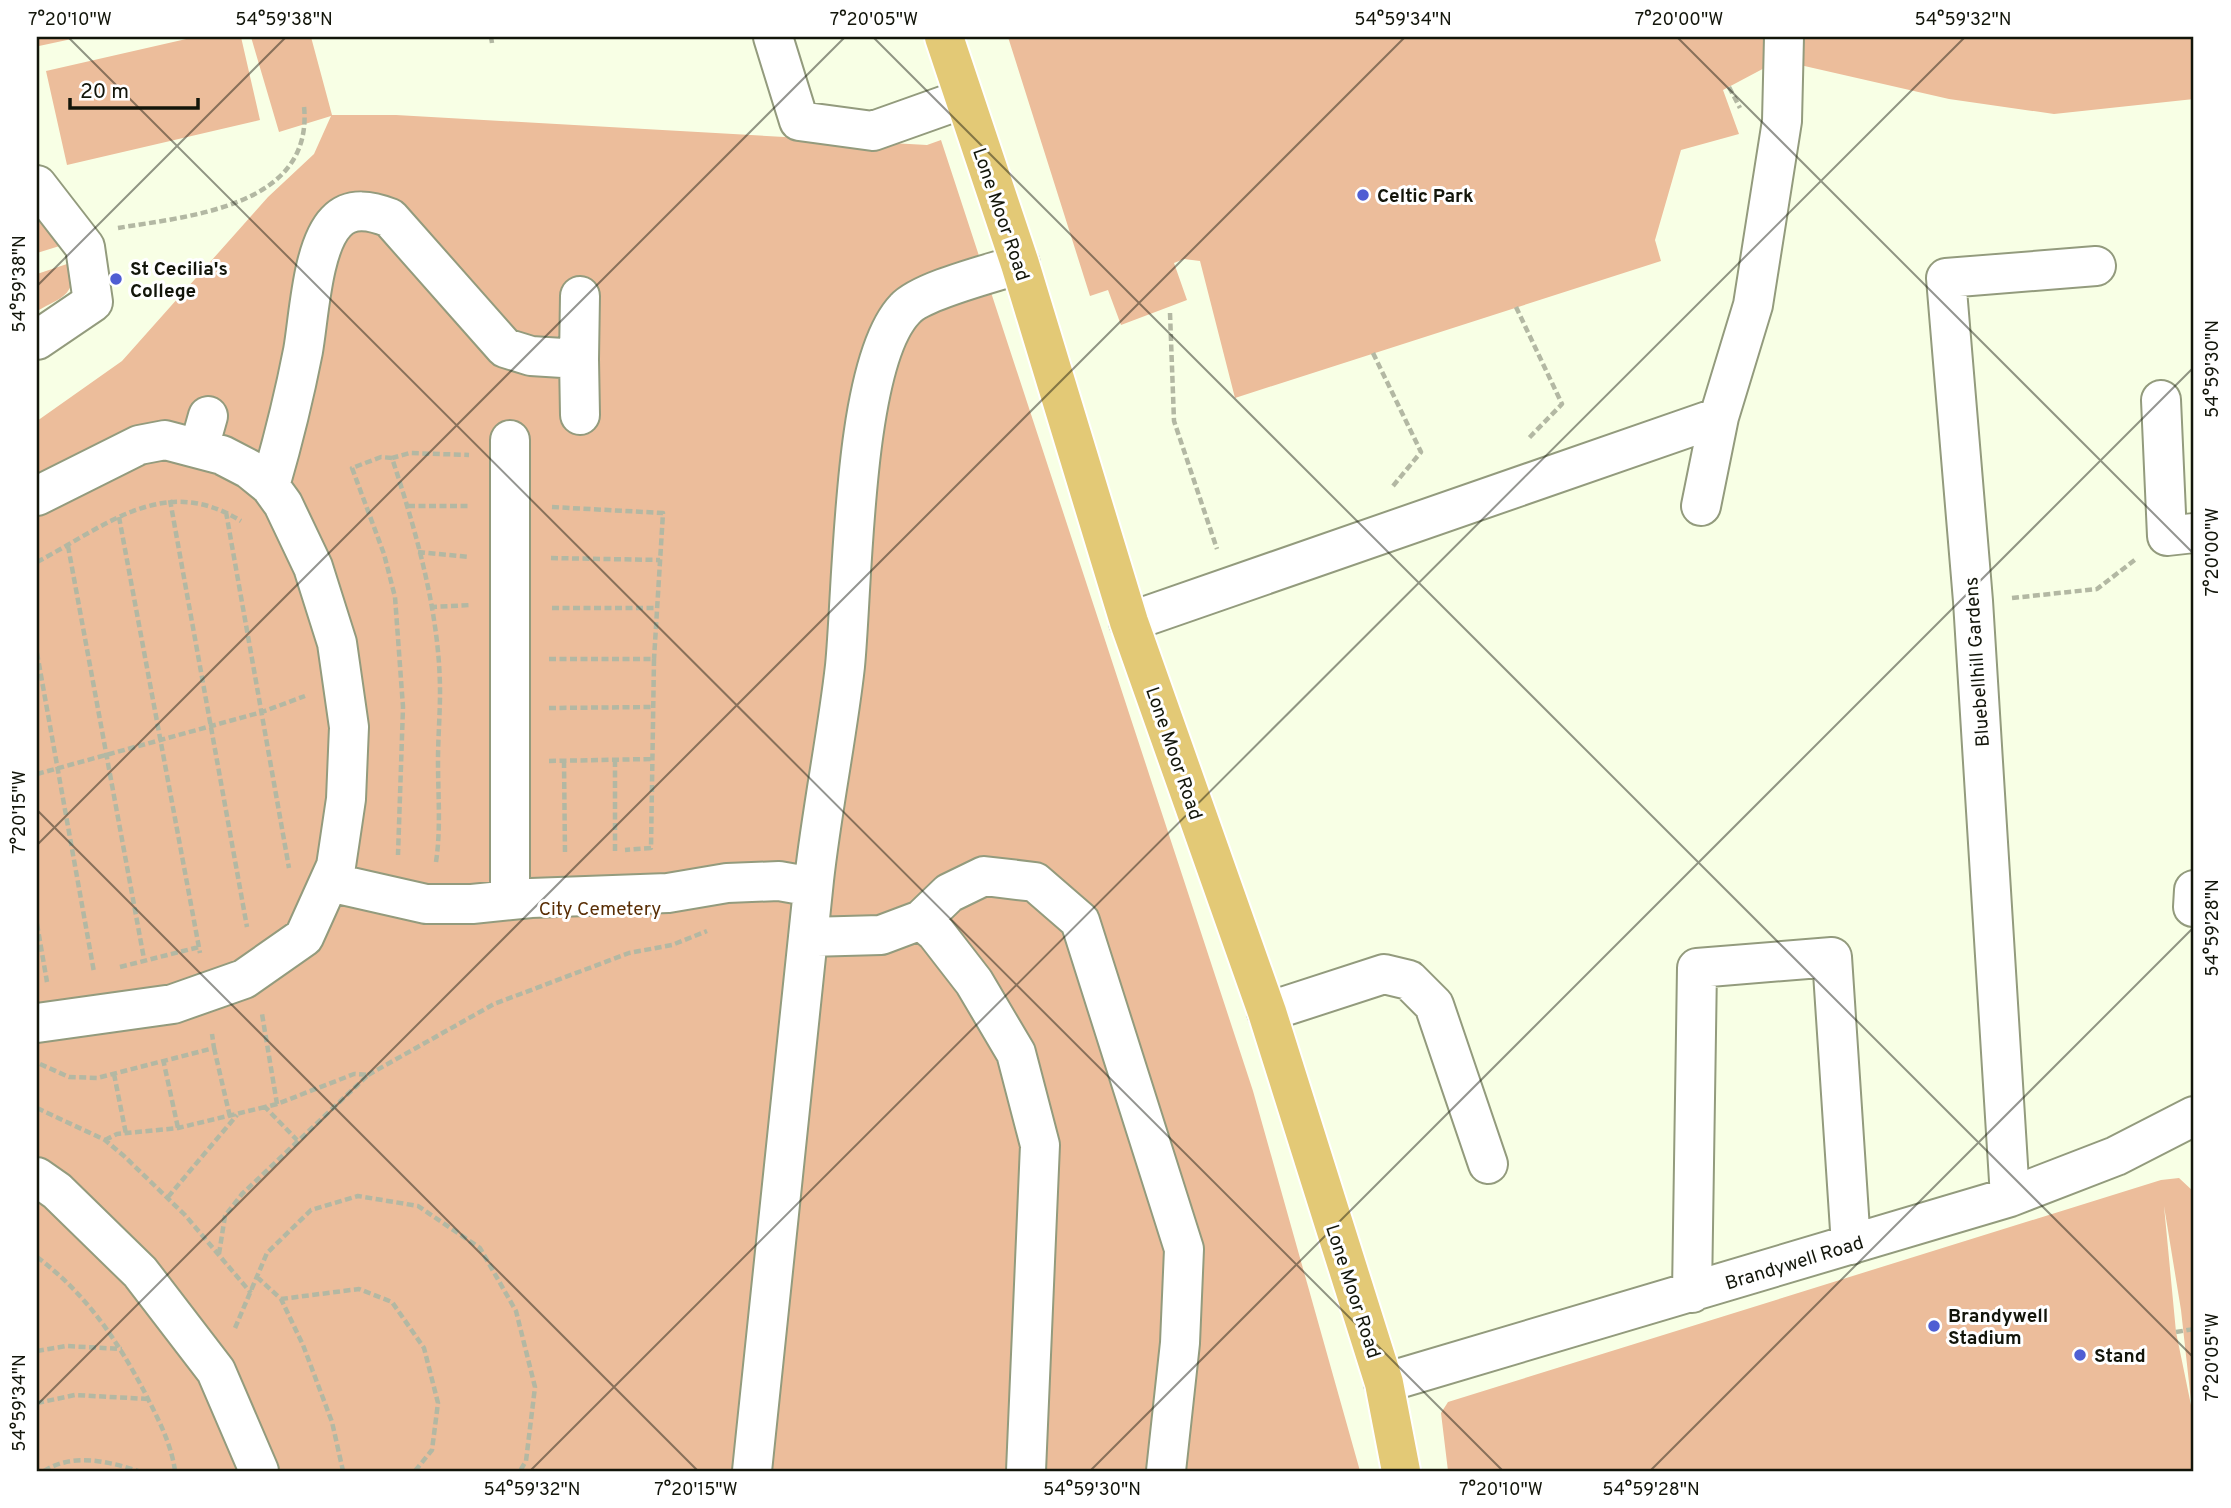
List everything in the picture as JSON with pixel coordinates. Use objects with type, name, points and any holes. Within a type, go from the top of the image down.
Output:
[{"type":"main road","name":"Lone Moor Road","points":[[944,37],[1020,264],[1129,622],[1267,1012],[1384,1382],[1401,1471]]},
{"type":"street","points":[[773,37],[799,121],[873,131],[963,99]]},
{"type":"street","points":[[1701,506],[1719,417],[1753,305],[1783,121],[1784,37]]},
{"type":"street","points":[[37,185],[85,247],[93,302],[37,340]]},
{"type":"street","points":[[270,486],[286,434],[319,256],[336,221],[355,211],[375,212],[390,218],[505,348],[531,356],[579,359]]},
{"type":"street","points":[[752,1471],[813,887],[845,666],[857,495],[868,410],[882,349],[905,307],[945,288],[1020,264]]},
{"type":"street","name":"Bluebellhill Gardens","points":[[2010,1197],[1973,601],[1946,278],[2096,266]]},
{"type":"street","points":[[580,296],[580,415]]},
{"type":"street","points":[[2161,400],[2181,534]]},
{"type":"street","points":[[1129,622],[1719,417]]},
{"type":"street","points":[[37,496],[139,445],[203,432],[222,455],[249,469],[270,486],[295,528],[313,567],[337,643],[349,727],[346,799],[336,866],[304,937],[244,979],[173,1004],[45,1021]]},
{"type":"street","points":[[510,449],[510,900]]},
{"type":"street","points":[[808,937],[881,935],[921,920],[949,893],[984,876],[1035,882],[1080,921],[1184,1249],[1181,1343],[1166,1471]]},
{"type":"street","points":[[329,882],[408,900],[472,904],[668,892],[727,883],[779,881],[813,887]]},
{"type":"street","points":[[921,920],[936,933],[974,982],[1016,1053],[1040,1146],[1030,1307],[1026,1471]]},
{"type":"street","points":[[1692,1293],[1697,968],[1832,957],[1851,1245]]},
{"type":"street","points":[[1267,1012],[1384,974],[1409,980],[1434,1005],[1488,1164]]},
{"type":"street","name":"Brandywell Road","points":[[1384,1382],[2010,1197],[2189,1128]]},
{"type":"street","points":[[37,1177],[57,1191],[140,1272],[216,1371],[260,1471]]},
{"type":"path","points":[[85,247],[102,231],[215,211],[253,198],[294,158],[305,122],[304,106]]},
{"type":"path","points":[[1516,307],[1562,404]]},
{"type":"path","points":[[1170,313],[1174,421],[1229,586]]},
{"type":"path","points":[[1373,353],[1421,452]]},
{"type":"path","points":[[392,458],[408,506],[430,607],[440,691],[439,839],[433,883],[408,900],[401,836],[403,707],[395,597],[384,554],[352,468],[381,457],[392,458],[410,453],[510,449]]},
{"type":"path","points":[[170,500],[277,1104]]},
{"type":"path","points":[[37,562],[119,517],[170,500],[202,502],[226,511],[245,523]]},
{"type":"path","points":[[408,506],[509,505],[663,513],[654,659],[651,848],[603,852]]},
{"type":"path","points":[[226,511],[293,892],[304,937]]},
{"type":"path","points":[[119,517],[199,947],[214,1048],[230,1117]]},
{"type":"path","points":[[1973,601],[2096,589],[2181,534]]},
{"type":"path","points":[[68,546],[104,755],[144,959]]},
{"type":"path","points":[[418,552],[444,557],[660,560]]},
{"type":"path","points":[[430,607],[473,605]]},
{"type":"path","points":[[37,653],[95,976]]},
{"type":"path","points":[[510,661],[654,659]]},
{"type":"path","points":[[37,774],[262,712],[308,695],[310,705]]},
{"type":"path","points":[[510,708],[653,707]]},
{"type":"path","points":[[510,761],[652,759]]},
{"type":"path","points":[[615,760],[615,851]]},
{"type":"path","points":[[564,761],[565,855]]},
{"type":"path","points":[[510,859],[578,853]]},
{"type":"path","points":[[219,1254],[225,1216],[242,1194],[368,1074],[494,1004],[629,953],[671,945],[730,922],[727,883]]},
{"type":"path","points":[[37,924],[47,980],[45,1021]]},
{"type":"path","points":[[83,977],[95,976],[144,959],[199,947]]},
{"type":"path","points":[[47,980],[59,979]]},
{"type":"path","points":[[37,1062],[69,1077],[97,1078],[214,1048]]},
{"type":"path","points":[[163,1059],[178,1128]]},
{"type":"path","points":[[114,1074],[126,1134]]},
{"type":"path","points":[[105,1140],[126,1134],[178,1128],[230,1117],[277,1104],[354,1074],[368,1074]]},
{"type":"path","points":[[265,1107],[297,1140]]},
{"type":"path","points":[[37,1108],[105,1140],[168,1197],[251,1293]]},
{"type":"path","points":[[168,1197],[237,1115]]},
{"type":"path","points":[[216,1371],[267,1253],[312,1210],[358,1196],[418,1206],[480,1248],[516,1311],[536,1387],[526,1461],[520,1471]]},
{"type":"path","points":[[37,1257],[64,1277],[121,1349],[172,1449],[175,1471]]},
{"type":"path","points":[[257,1277],[281,1299],[303,1345],[332,1422],[343,1471]]},
{"type":"path","points":[[281,1299],[359,1289],[392,1302],[424,1348],[438,1403],[432,1450],[415,1471]]},
{"type":"path","points":[[2176,1332],[2194,1329]]},
{"type":"path","points":[[37,1351],[66,1346],[121,1349]]},
{"type":"path","points":[[37,1403],[75,1395],[148,1399]]},
{"type":"path","points":[[44,1471],[56,1463],[95,1460],[138,1471]]},
{"type":"green space","points":[[37,37],[81,37],[39,46]]},
{"type":"green space","points":[[195,37],[241,37],[260,120],[67,165],[46,71]]},
{"type":"green space","name":"City Cemetery","points":[[251,37],[311,37],[332,115],[396,115],[927,145],[941,140],[1253,1091],[1360,1471],[37,1471],[37,421],[122,361],[268,197],[314,154],[331,116],[279,132]]},
{"type":"green space","name":"Celtic Park","points":[[1008,37],[1770,37],[1772,64],[1723,90],[1739,134],[1681,150],[1655,240],[1661,261],[1235,398],[1200,261],[1184,259],[1174,263],[1187,300],[1121,325],[1108,290],[1090,296]]},
{"type":"green space","points":[[1800,37],[2194,37],[2194,99],[2054,114],[1949,99],[1800,65]]},
{"type":"green space","points":[[37,205],[66,244],[37,253]]},
{"type":"green space","points":[[73,262],[72,282],[66,294],[37,311],[37,274]]},
{"type":"green space","name":"Brandywell Stadium","points":[[2179,1178],[2194,1192],[2194,1471],[1448,1471],[1441,1413],[1448,1402],[2161,1180]],"holes":[[[2164,1206],[2181,1310],[2192,1410],[2176,1332]]]},
{"type":"place","name":"Celtic Park","points":[[1363,195]]},
{"type":"place","name":"St Cecilia's College","points":[[116,279]]},
{"type":"place","name":"Brandywell Stadium","points":[[1934,1326]]},
{"type":"place","name":"Stand","points":[[2080,1355]]}]
